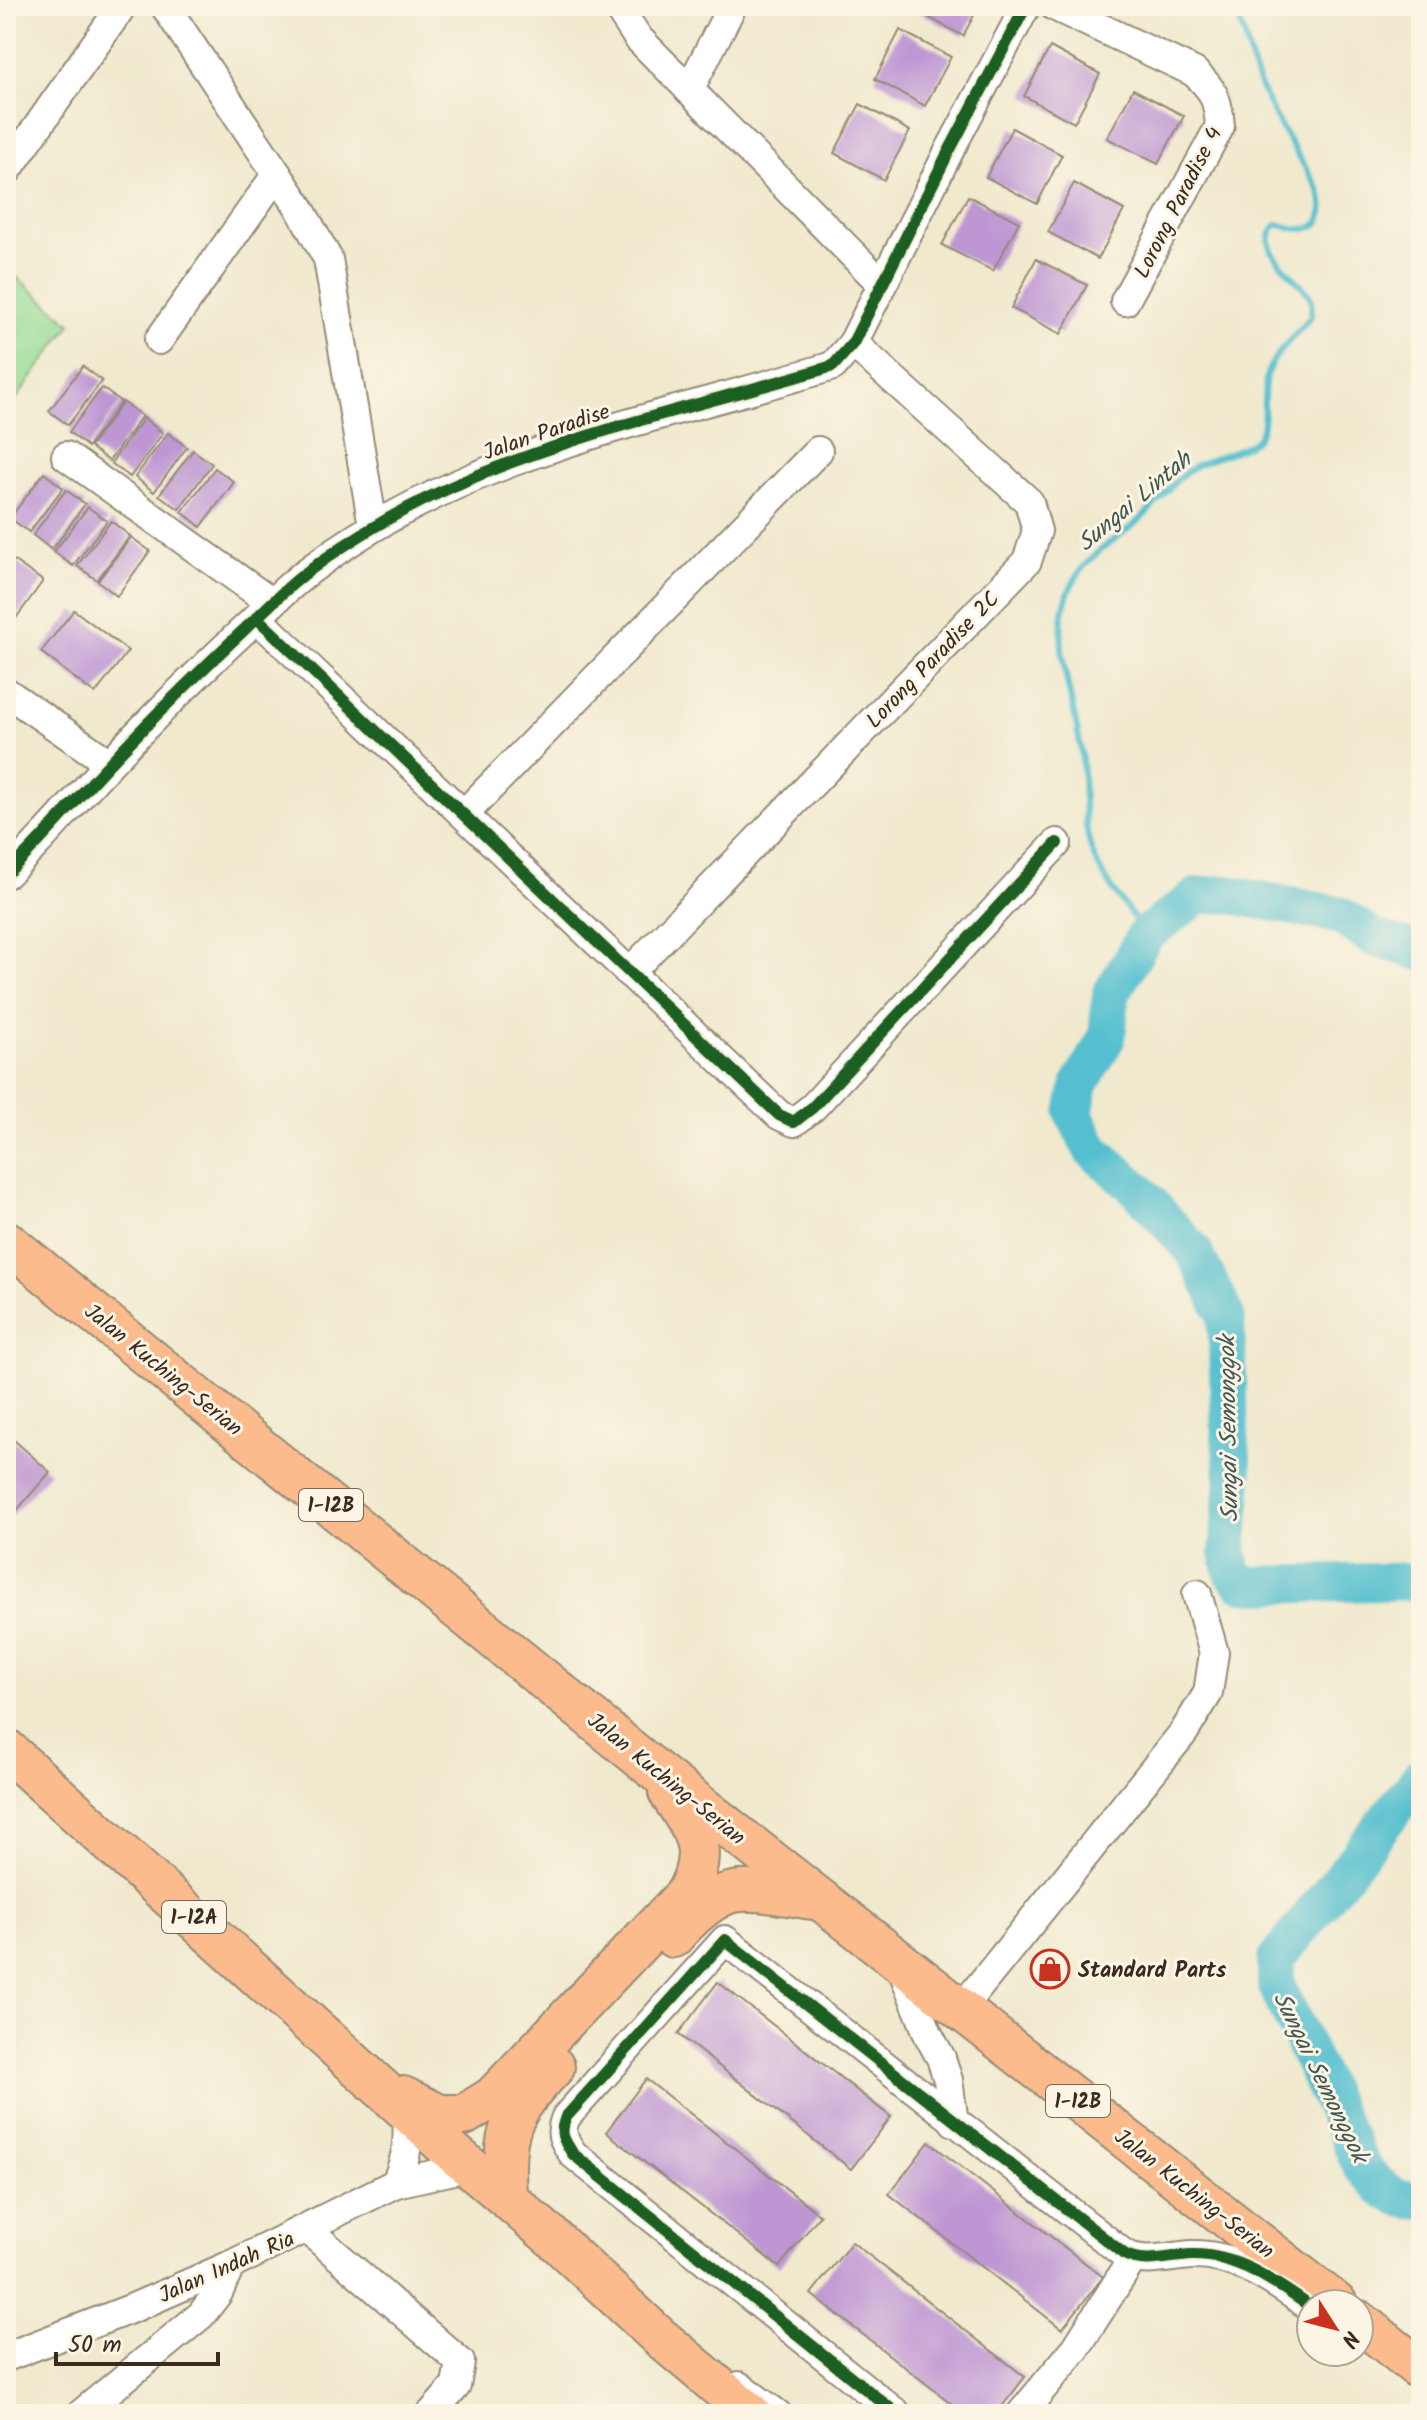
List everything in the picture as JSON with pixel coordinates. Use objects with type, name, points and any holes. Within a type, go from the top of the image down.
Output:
[{"type":"highway","name":"Jalan Kuching-Serian","points":[[6,1241],[655,1770],[1317,2288]]},
{"type":"highway","name":"1-12A","points":[[6,1749],[506,2195],[657,2335],[751,2414]]},
{"type":"highway","points":[[394,2098],[440,2115],[464,2115],[493,2097],[685,1895],[695,1878],[700,1856],[694,1832],[655,1770]]},
{"type":"highway","points":[[506,2195],[503,2155],[510,2123],[536,2086],[709,1928],[728,1893],[756,1892],[819,1900]]},
{"type":"highway","points":[[1375,2334],[1421,2372]]},
{"type":"street","points":[[6,172],[122,6]]},
{"type":"street","points":[[165,6],[299,207],[328,259],[373,526]]},
{"type":"street","points":[[617,6],[638,38],[882,284]]},
{"type":"street","points":[[689,90],[732,6]]},
{"type":"street","name":"Jalan Paradise","points":[[6,874],[32,850],[109,763],[265,610],[316,565],[373,526],[456,484],[543,449],[833,366],[853,343],[1026,6]]},
{"type":"street","name":"Lorong Paradise 4","points":[[1054,6],[1194,72],[1212,88],[1219,109],[1220,126],[1125,301]]},
{"type":"street","points":[[159,340],[277,174]]},
{"type":"street","name":"Lorong Paradise 2C","points":[[629,973],[1027,561],[1037,531],[1029,502],[853,343]]},
{"type":"street","points":[[464,814],[818,451]]},
{"type":"street","points":[[66,456],[265,610],[464,814],[779,1115],[794,1122],[813,1107],[1057,843]]},
{"type":"street","points":[[6,692],[109,763]]},
{"type":"street","points":[[961,2009],[1184,1732],[1208,1693],[1214,1653],[1197,1594]]},
{"type":"street","points":[[897,2414],[573,2154],[562,2138],[561,2130],[566,2117],[709,1928],[954,2122],[1133,2258],[1194,2255],[1236,2262],[1295,2296]]},
{"type":"street","points":[[898,1959],[941,2058],[948,2080],[954,2122]]},
{"type":"street","points":[[394,2098],[408,2127],[406,2160],[396,2183]]},
{"type":"street","name":"Jalan Indah Ria","points":[[6,2357],[133,2308],[231,2265],[396,2183],[471,2166]]},
{"type":"street","points":[[307,2229],[460,2362],[456,2386],[431,2414]]},
{"type":"street","points":[[559,2244],[636,2299],[777,2414]]},
{"type":"street","points":[[1021,2414],[1076,2348],[1133,2258]]},
{"type":"street","points":[[81,2414],[201,2315],[218,2293],[231,2265]]},
{"type":"street","points":[[1375,2347],[1421,2372]]},
{"type":"green space","points":[[6,268],[71,324],[6,413]]},
{"type":"building","points":[[914,6],[979,6],[963,36],[913,9]]},
{"type":"building","points":[[900,30],[951,57],[925,106],[875,79]]},
{"type":"building","points":[[1050,47],[1100,74],[1074,123],[1024,96]]},
{"type":"building","points":[[1133,89],[1184,116],[1158,164],[1107,138]]},
{"type":"building","points":[[860,104],[910,131],[884,180],[834,153]]},
{"type":"building","points":[[1012,128],[1062,155],[1037,204],[986,177]]},
{"type":"building","points":[[1074,183],[1124,210],[1098,259],[1048,232]]},
{"type":"building","points":[[968,196],[1019,222],[993,271],[942,245]]},
{"type":"building","points":[[1036,259],[1087,285],[1061,334],[1011,308]]},
{"type":"building","points":[[83,366],[102,381],[68,425],[49,411]]},
{"type":"building","points":[[102,388],[121,402],[88,447],[69,432]]},
{"type":"building","points":[[123,402],[142,416],[109,461],[90,447]]},
{"type":"building","points":[[144,418],[163,433],[130,477],[111,463]]},
{"type":"building","points":[[168,433],[187,447],[154,492],[135,477]]},
{"type":"building","points":[[193,450],[212,464],[179,509],[159,495]]},
{"type":"building","points":[[215,468],[234,482],[201,527],[182,512]]},
{"type":"building","points":[[44,473],[63,488],[29,532],[10,518]]},
{"type":"building","points":[[66,490],[85,504],[52,550],[33,535]]},
{"type":"building","points":[[88,507],[107,521],[73,566],[54,552]]},
{"type":"building","points":[[111,521],[130,536],[97,580],[77,566]]},
{"type":"building","points":[[131,537],[150,551],[117,596],[98,581]]},
{"type":"building","points":[[13,560],[43,581],[6,632],[6,569]]},
{"type":"building","points":[[74,610],[128,651],[95,694],[41,652]]},
{"type":"building","points":[[14,1440],[50,1472],[6,1523],[6,1449]]},
{"type":"building","points":[[718,1982],[891,2117],[851,2169],[678,2034]]},
{"type":"building","points":[[646,2079],[820,2215],[779,2267],[606,2132]]},
{"type":"building","points":[[929,2142],[1103,2277],[1062,2329],[889,2194]]},
{"type":"building","points":[[852,2242],[1025,2377],[996,2414],[965,2414],[811,2294]]},
{"type":"waterway","name":"Sungai Lintah","points":[[1146,934],[1106,879],[1090,846],[1085,820],[1081,751],[1062,653],[1062,628],[1065,604],[1073,582],[1094,556],[1143,516],[1192,468],[1257,438],[1263,425],[1267,374],[1281,351],[1311,316],[1310,297],[1273,253],[1270,243],[1277,224],[1302,229],[1317,224],[1322,214],[1321,196],[1267,101],[1231,6]]},
{"type":"waterway","name":"Sungai Semonggok","points":[[1421,952],[1374,938],[1339,915],[1227,894],[1198,896],[1146,934],[1111,994],[1107,1037],[1080,1084],[1074,1114],[1092,1150],[1137,1189],[1193,1250],[1226,1315],[1234,1478],[1228,1553],[1233,1573],[1243,1584],[1257,1585],[1421,1581]]},
{"type":"waterway","name":"Sungai Semonggok","points":[[1421,1776],[1276,1960],[1276,1984],[1361,2165],[1386,2191],[1402,2198],[1421,2200]]},
{"type":"cycle path","points":[[6,874],[142,729],[281,594],[318,564],[376,526],[437,493],[566,443],[833,366],[853,343],[1026,6]]},
{"type":"cycle path","points":[[257,618],[779,1115],[794,1122],[813,1107],[1057,843]]},
{"type":"cycle path","points":[[897,2414],[573,2154],[565,2140],[563,2128],[566,2117],[725,1940],[1124,2254],[1140,2259],[1192,2255],[1225,2259],[1255,2271],[1295,2296]]},
{"type":"place","name":"Standard Parts","points":[[1050,1969]]}]
